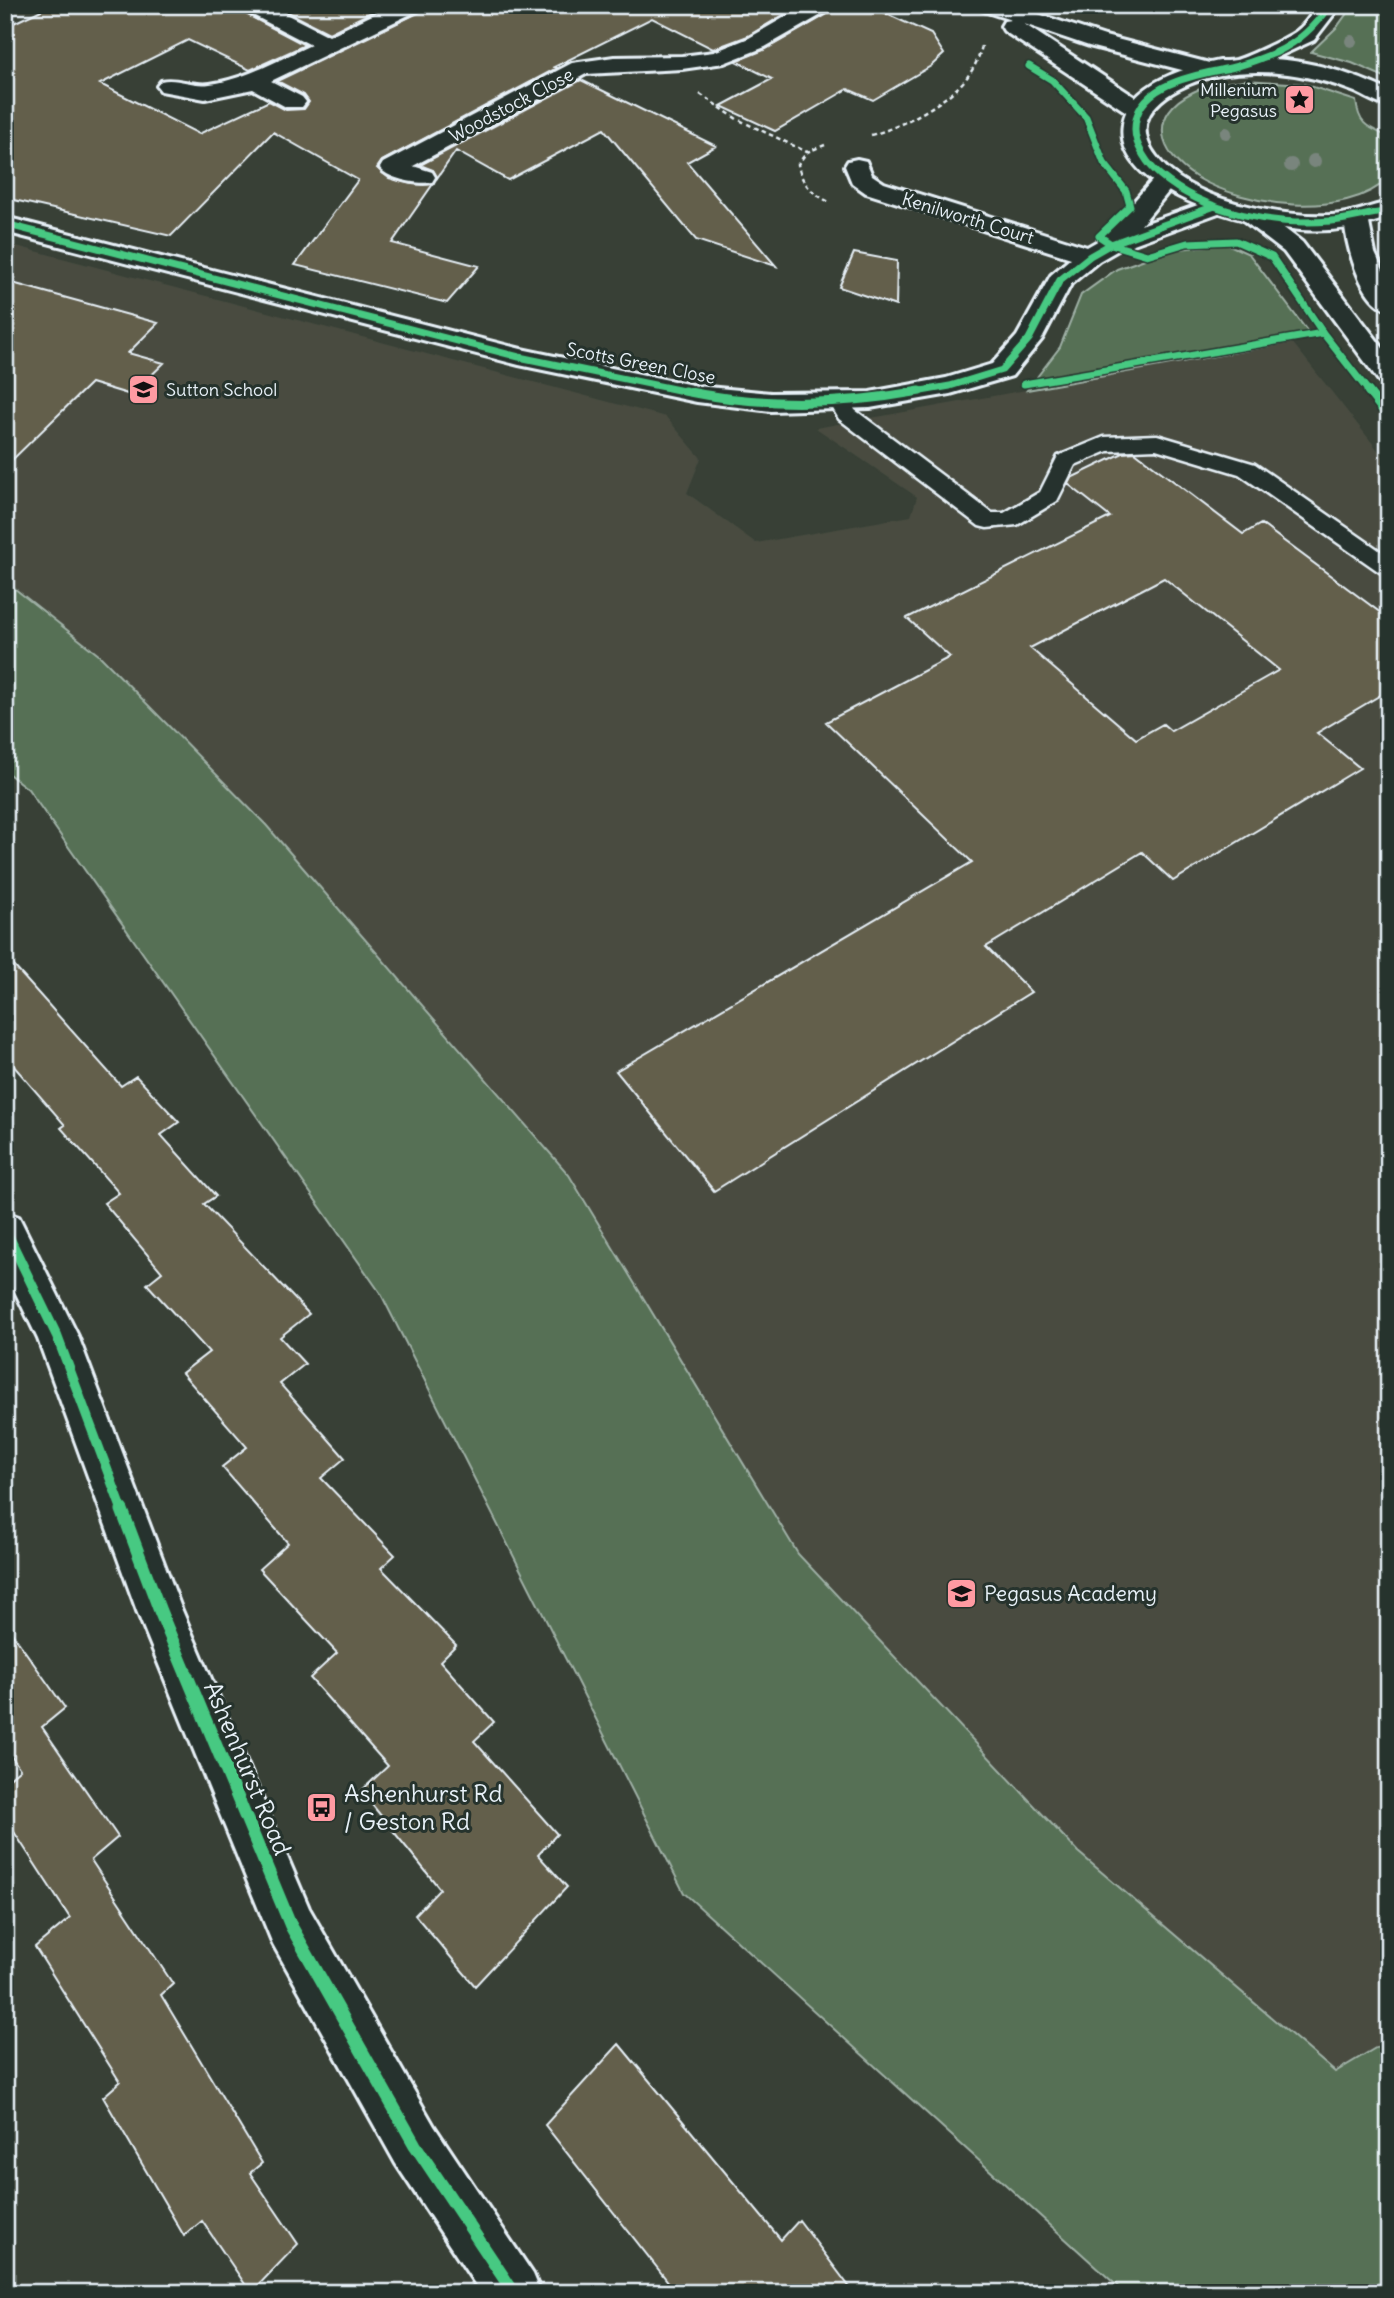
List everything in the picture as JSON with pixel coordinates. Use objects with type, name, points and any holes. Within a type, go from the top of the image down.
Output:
[{"type":"main road","points":[[251,5],[329,45]]},
{"type":"main road","points":[[169,86],[205,92],[255,81],[411,5]]},
{"type":"main road","name":"Woodstock Close","points":[[424,177],[392,167],[580,68],[601,64],[695,61],[735,52],[822,5]]},
{"type":"main road","points":[[980,5],[1139,110]]},
{"type":"main road","points":[[989,5],[1097,41],[1209,70]]},
{"type":"main road","points":[[1239,66],[1306,34],[1330,5]]},
{"type":"main road","points":[[1387,210],[1356,219],[1306,222],[1253,216],[1215,206],[1166,180],[1148,163],[1137,145],[1134,127],[1139,110],[1154,93],[1180,79],[1209,70],[1239,66],[1283,67],[1328,75],[1369,89],[1389,100]]},
{"type":"main road","points":[[255,81],[294,102]]},
{"type":"main road","name":"Kenilworth Court","points":[[857,166],[861,178],[887,192],[1100,250]]},
{"type":"main road","name":"Scotts Green Close","points":[[5,224],[519,357],[696,394],[771,401],[870,400],[950,386],[1002,370],[1029,339],[1060,280],[1100,250],[1166,180]]},
{"type":"main road","name":"Scotts Green Close","points":[[1100,250],[1215,206]]},
{"type":"main road","points":[[1253,216],[1293,247],[1389,375]]},
{"type":"main road","points":[[1356,219],[1357,245],[1366,267],[1389,302]]},
{"type":"main road","name":"Ashenhurst Road","points":[[5,1228],[57,1336],[160,1611],[292,1926],[415,2145],[514,2293]]},
{"type":"lane","points":[[839,400],[847,414],[986,521],[1009,520],[1049,496],[1066,461],[1104,444],[1157,442],[1247,469],[1389,568]]},
{"type":"path","points":[[653,62],[737,119],[807,152]]},
{"type":"shaded area","name":"Pegasus Academy","points":[[5,243],[666,417],[701,458],[687,493],[756,543],[911,516],[917,497],[816,428],[1292,342],[1389,464],[1389,2293],[1125,2293],[684,1893],[381,1293],[28,789],[5,771]]},
{"type":"green space","points":[[1353,5],[1389,5],[1389,79],[1352,63],[1311,52],[1337,27]]},
{"type":"green space","points":[[1245,80],[1304,84],[1356,101],[1362,121],[1389,137],[1389,178],[1370,191],[1347,200],[1294,204],[1240,195],[1196,177],[1173,157],[1166,145],[1164,122],[1169,111],[1179,101],[1199,89]]},
{"type":"green space","points":[[1227,244],[1249,254],[1311,336],[1292,342],[1027,390],[1060,347],[1081,295],[1117,269],[1170,250]]},
{"type":"green space","points":[[5,581],[100,656],[266,825],[569,1175],[798,1554],[1078,1852],[1335,2072],[1389,2040],[1389,2293],[1125,2293],[684,1893],[381,1294],[28,789],[5,771]]},
{"type":"building","points":[[52,5],[238,5],[242,12],[305,45],[250,70],[188,40],[100,84],[199,134],[269,101],[286,110],[304,109],[309,102],[304,95],[277,81],[420,12],[424,5],[800,5],[748,36],[713,49],[652,18],[554,67],[557,68],[382,161],[377,168],[389,178],[412,184],[433,184],[392,243],[479,266],[447,303],[295,265],[358,180],[273,132],[171,236],[5,198],[5,27]]},
{"type":"building","points":[[274,5],[386,5],[329,33]]},
{"type":"building","points":[[835,5],[867,5],[931,34],[944,54],[931,66],[873,100],[848,89],[775,131],[721,106],[772,79],[736,61],[766,49],[831,12]]},
{"type":"building","points":[[581,80],[716,146],[687,162],[776,266],[696,240],[604,129],[508,180],[456,151],[437,178],[433,170],[420,165]]},
{"type":"building","points":[[854,253],[897,261],[896,306],[839,287]]},
{"type":"building","points":[[5,281],[158,323],[128,353],[164,363],[131,395],[91,383],[5,467]]},
{"type":"building","points":[[1135,452],[1243,534],[1261,524],[1389,619],[1389,690],[1317,733],[1360,768],[1173,881],[1142,852],[986,947],[1031,992],[714,1191],[616,1071],[972,862],[826,722],[950,657],[907,618],[1110,517],[1068,484],[1071,478],[1123,453]],"holes":[[[1164,578],[1279,670],[1171,731],[1163,724],[1136,739],[1030,648]]]},
{"type":"building","points":[[5,956],[121,1086],[136,1076],[179,1122],[161,1135],[216,1196],[204,1204],[309,1314],[280,1337],[305,1364],[280,1384],[345,1458],[321,1478],[395,1555],[381,1568],[456,1645],[440,1661],[494,1722],[474,1741],[557,1834],[538,1855],[567,1887],[475,1986],[415,1915],[440,1889],[361,1791],[388,1766],[310,1678],[337,1653],[259,1569],[288,1543],[222,1467],[247,1447],[182,1373],[209,1352],[147,1284],[162,1272],[104,1203],[119,1193],[61,1128],[65,1125],[5,1056]]},
{"type":"building","points":[[5,1623],[65,1708],[42,1727],[118,1837],[91,1860],[173,1984],[161,1995],[262,2163],[250,2173],[298,2244],[251,2293],[202,2221],[184,2236],[103,2097],[120,2082],[35,1947],[70,1918],[5,1818],[5,1782],[20,1769],[9,1753],[5,1757]]},
{"type":"building","points":[[619,2044],[781,2240],[799,2220],[854,2293],[677,2293],[545,2125]]},
{"type":"cycle path","points":[[1330,5],[1310,31],[1284,48],[1239,66],[1185,77],[1156,93],[1145,103],[1137,116],[1136,140],[1156,171],[1173,186],[1193,197],[1238,213],[1284,220],[1331,222],[1389,212]]},
{"type":"cycle path","points":[[1029,66],[1052,80],[1086,117],[1104,163],[1126,191],[1130,206],[1099,236],[1111,244],[1147,255],[1187,243],[1236,241],[1272,257],[1323,333],[1389,418]]},
{"type":"cycle path","points":[[5,224],[519,357],[697,394],[771,402],[870,400],[950,386],[1002,370],[1029,339],[1060,280],[1090,256],[1111,244],[1215,206]]},
{"type":"cycle path","points":[[1024,384],[1323,333]]},
{"type":"cycle path","points":[[5,1229],[57,1336],[160,1611],[291,1926],[415,2145],[514,2293]]},
{"type":"place","name":"Millenium Pegasus","points":[[1300,99]]},
{"type":"place","name":"Sutton School","points":[[143,389]]},
{"type":"place","name":"Pegasus Academy","points":[[961,1593]]},
{"type":"place","name":"Ashenhurst Rd / Geston Rd","points":[[321,1807]]}]
